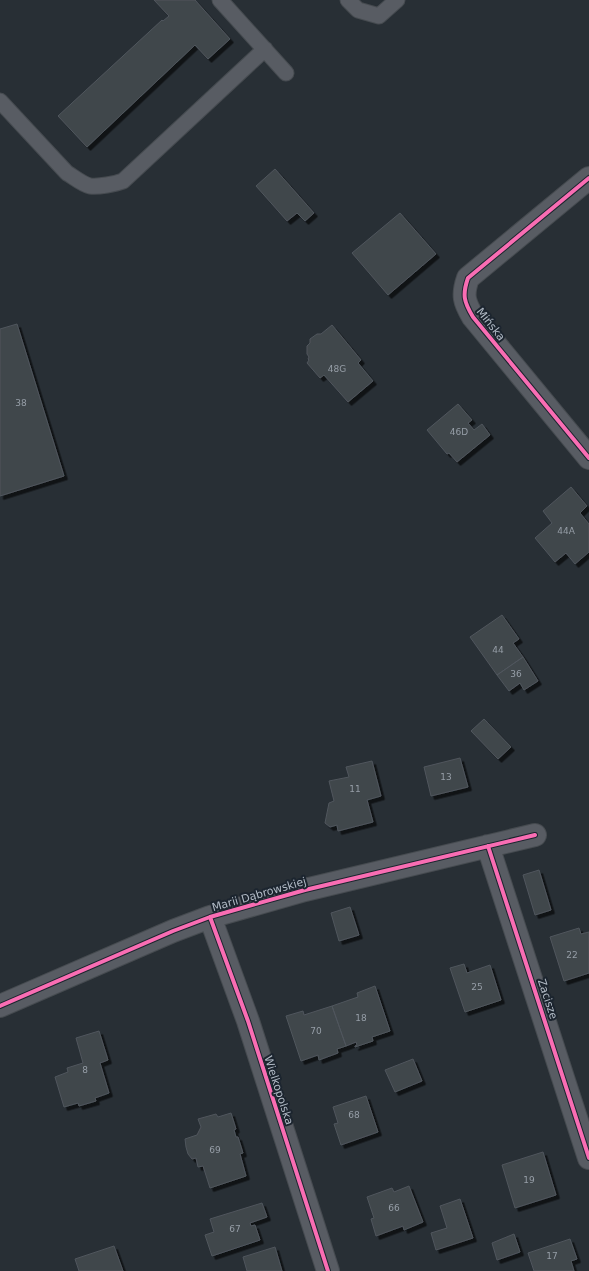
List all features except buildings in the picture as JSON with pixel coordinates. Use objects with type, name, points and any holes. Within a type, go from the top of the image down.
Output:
[{"type":"street","name":"Mińska","points":[[589,178],[468,278],[465,286],[464,298],[473,317],[589,458]]},
{"type":"street","name":"Marii Dąbrowskiej","points":[[0,1006],[173,931],[210,917],[305,890],[535,835]]},
{"type":"street","name":"Zacisze","points":[[488,846],[589,1158]]},
{"type":"street","name":"Wielkopolska","points":[[210,917],[248,1021],[328,1271]]},
{"type":"lane","points":[[220,0],[286,73]]},
{"type":"lane","points":[[348,0],[358,10],[379,16],[397,0]]},
{"type":"lane","points":[[0,101],[40,145],[72,176],[90,186],[116,184],[123,181],[265,49]]},
{"type":"cycle path","points":[[589,178],[468,278],[465,289],[466,303],[473,317],[589,458]]},
{"type":"cycle path","points":[[0,1006],[173,931],[210,917],[305,890],[535,835]]},
{"type":"cycle path","points":[[488,846],[589,1158]]},
{"type":"cycle path","points":[[210,917],[248,1021],[328,1271]]}]
